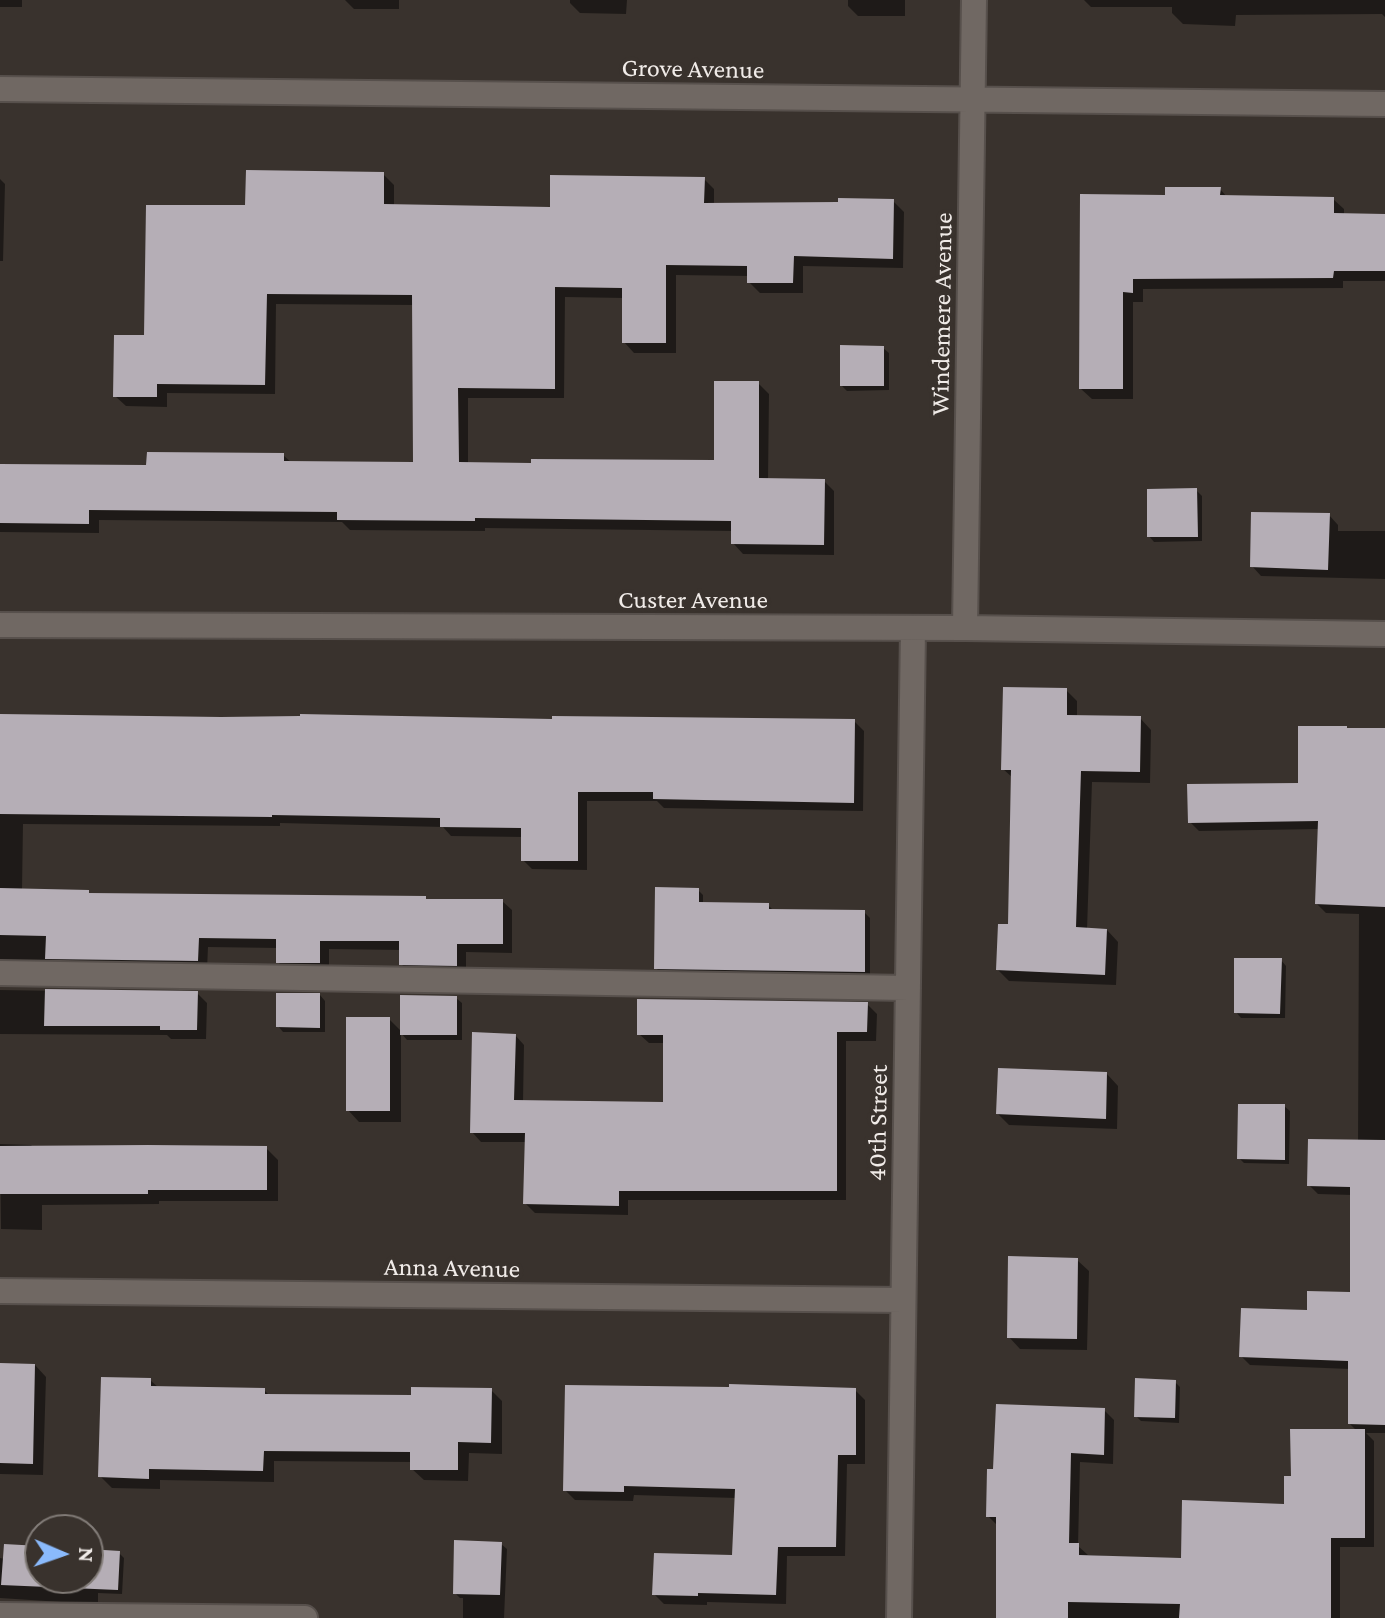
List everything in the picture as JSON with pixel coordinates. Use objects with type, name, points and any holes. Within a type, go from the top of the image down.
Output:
[{"type":"street","name":"Windemere Avenue","points":[[965,628],[974,0]]},
{"type":"street","name":"Grove Avenue","points":[[0,89],[1385,104]]},
{"type":"street","name":"Custer Avenue","points":[[0,625],[965,628],[1385,634]]},
{"type":"street","name":"40th Street","points":[[899,1618],[913,629]]},
{"type":"street","points":[[0,973],[908,988]]},
{"type":"street","name":"Anna Avenue","points":[[0,1291],[903,1300]]},
{"type":"street","points":[[0,1615],[305,1618]]},
{"type":"building","points":[[246,170],[384,172],[384,204],[550,207],[550,175],[705,177],[704,203],[894,199],[893,259],[794,256],[793,283],[747,283],[747,266],[666,265],[666,343],[622,343],[622,288],[555,287],[555,389],[458,388],[459,462],[531,463],[531,459],[714,460],[714,381],[759,381],[759,478],[825,479],[824,545],[731,544],[731,521],[337,520],[337,512],[89,510],[89,524],[0,523],[0,464],[146,465],[147,452],[284,453],[284,461],[413,462],[412,295],[267,294],[265,385],[157,384],[157,397],[113,397],[114,335],[144,335],[146,205],[245,205]]},
{"type":"building","points":[[1165,187],[1221,187],[1220,195],[1334,197],[1334,213],[1385,214],[1385,271],[1334,271],[1333,278],[1133,279],[1133,293],[1123,292],[1123,389],[1079,389],[1080,194],[1165,195]]},
{"type":"building","points":[[840,345],[884,346],[884,386],[840,386]]},
{"type":"building","points":[[1197,488],[1198,537],[1147,537],[1147,489]]},
{"type":"building","points":[[1251,512],[1330,513],[1328,570],[1250,567]]},
{"type":"building","points":[[1003,687],[1067,688],[1067,715],[1141,716],[1140,772],[1081,771],[1076,927],[1107,929],[1105,975],[996,970],[998,924],[1008,924],[1011,770],[1001,770]]},
{"type":"building","points":[[0,714],[855,719],[854,803],[653,799],[653,792],[578,792],[578,861],[521,861],[521,828],[440,827],[440,818],[0,814]]},
{"type":"building","points":[[1298,726],[1385,728],[1385,907],[1315,904],[1318,821],[1188,823],[1187,784],[1298,783]]},
{"type":"building","points":[[655,887],[699,888],[699,902],[769,903],[769,909],[865,910],[865,972],[654,969]]},
{"type":"building","points":[[0,888],[89,890],[89,893],[503,899],[503,944],[457,944],[457,966],[399,965],[399,941],[320,941],[320,963],[276,963],[276,939],[199,938],[198,961],[45,959],[46,936],[0,935]]},
{"type":"building","points":[[1234,958],[1282,958],[1280,1014],[1234,1013]]},
{"type":"building","points":[[45,989],[198,991],[197,1030],[160,1030],[160,1026],[44,1026]]},
{"type":"building","points":[[276,993],[320,993],[320,1028],[276,1027]]},
{"type":"building","points":[[400,995],[457,996],[457,1035],[400,1035]]},
{"type":"building","points":[[637,999],[868,1002],[867,1032],[837,1032],[837,1191],[619,1191],[619,1206],[523,1204],[525,1133],[470,1133],[472,1032],[516,1034],[514,1100],[663,1102],[663,1035],[637,1035]]},
{"type":"building","points":[[346,1017],[390,1017],[390,1111],[346,1111]]},
{"type":"building","points":[[998,1068],[1107,1072],[1106,1119],[996,1114]]},
{"type":"building","points":[[1238,1104],[1285,1104],[1285,1160],[1237,1159]]},
{"type":"building","points":[[1308,1139],[1385,1140],[1385,1425],[1348,1424],[1348,1361],[1239,1357],[1241,1308],[1307,1310],[1307,1291],[1350,1292],[1350,1187],[1307,1186]]},
{"type":"building","points":[[0,1146],[267,1146],[267,1190],[0,1194]]},
{"type":"building","points":[[1008,1256],[1078,1258],[1077,1339],[1007,1338]]},
{"type":"building","points":[[0,1363],[35,1364],[33,1464],[0,1463]]},
{"type":"building","points":[[101,1377],[151,1378],[151,1386],[265,1388],[265,1394],[411,1395],[411,1387],[492,1388],[491,1443],[458,1442],[458,1470],[410,1470],[410,1452],[264,1451],[263,1471],[149,1469],[149,1479],[98,1477]]},
{"type":"building","points":[[1135,1378],[1176,1380],[1175,1418],[1134,1417]]},
{"type":"building","points":[[729,1384],[856,1388],[856,1455],[838,1455],[836,1547],[778,1547],[776,1595],[652,1595],[654,1553],[732,1555],[735,1489],[624,1486],[624,1492],[563,1491],[565,1385],[729,1387]]},
{"type":"building","points":[[996,1404],[1105,1408],[1104,1455],[1071,1453],[1069,1543],[1079,1543],[1079,1555],[1181,1558],[1182,1500],[1284,1504],[1284,1476],[1291,1476],[1290,1429],[1365,1429],[1365,1538],[1331,1538],[1331,1618],[1179,1618],[1180,1604],[1068,1602],[1068,1618],[996,1618],[996,1517],[986,1517],[987,1469],[993,1469]]},
{"type":"building","points":[[454,1540],[502,1542],[500,1595],[453,1594]]},
{"type":"building","points":[[4,1544],[24,1545],[24,1586],[1,1585]]},
{"type":"building","points":[[104,1550],[120,1551],[118,1590],[104,1589]]}]
